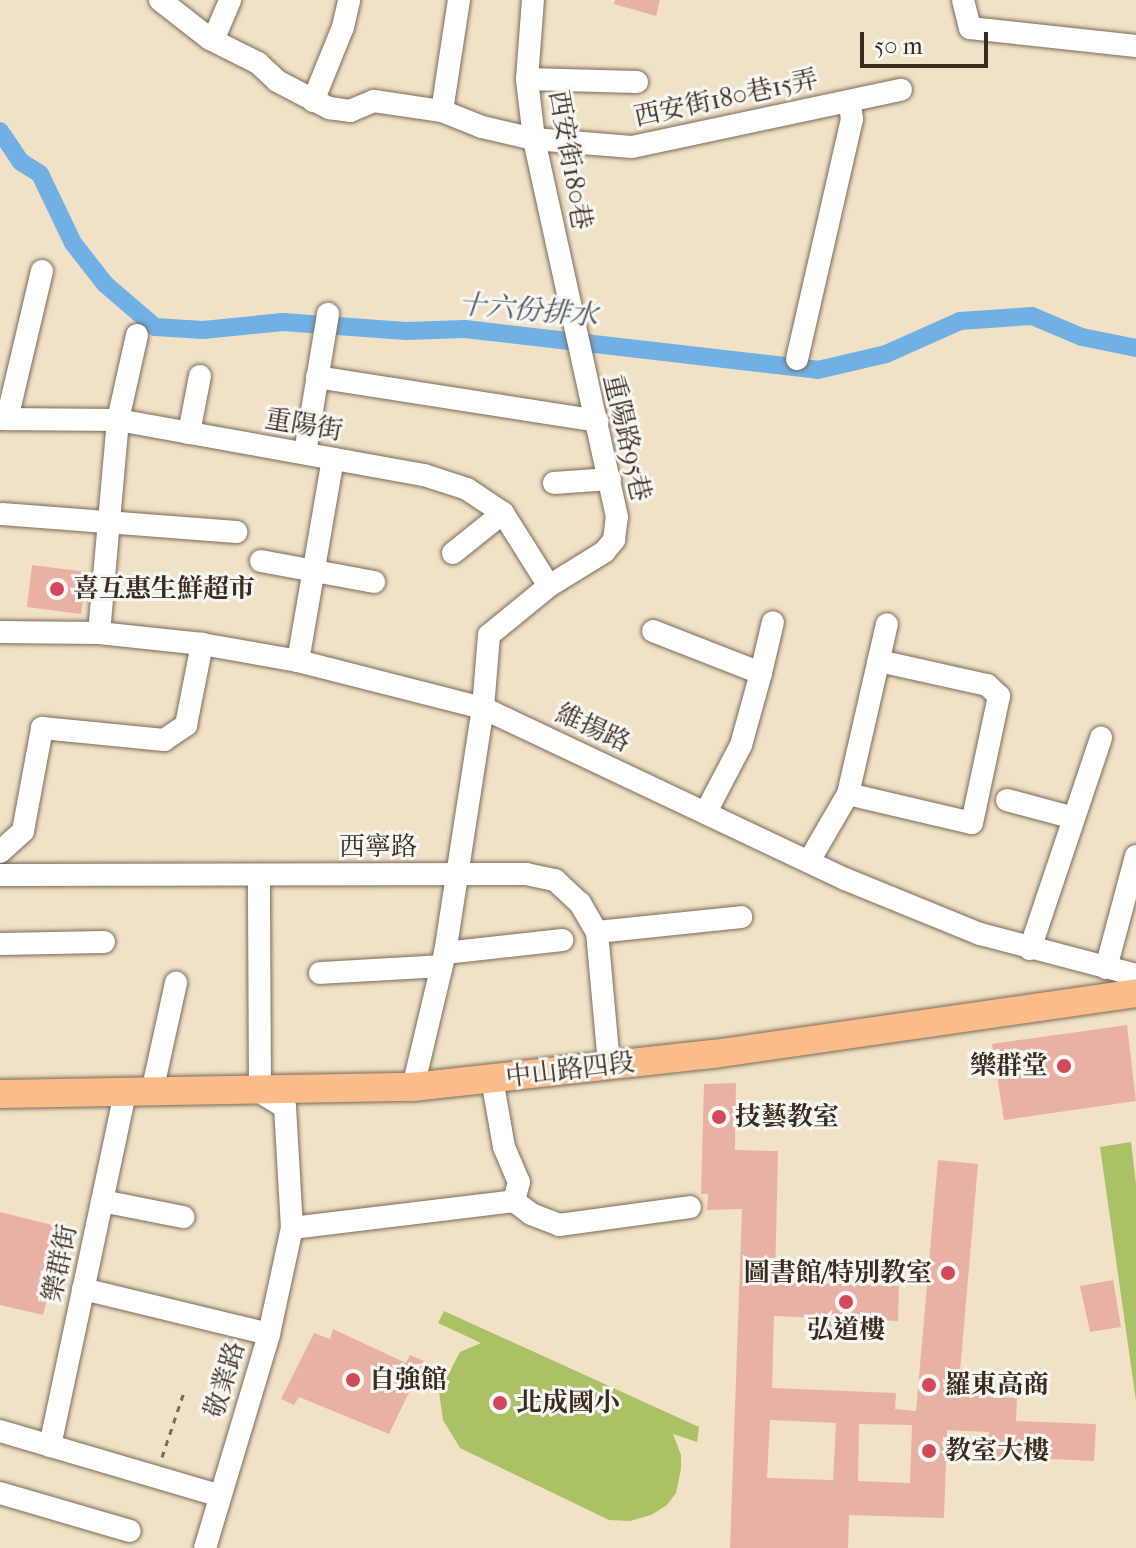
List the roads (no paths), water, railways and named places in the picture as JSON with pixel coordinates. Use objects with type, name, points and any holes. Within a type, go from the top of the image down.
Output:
[{"type":"main road","name":"中山路四段","points":[[0,1094],[260,1092],[413,1087],[714,1054],[1136,993]]},
{"type":"street","points":[[160,0],[210,39],[258,63],[277,81],[321,105],[349,0]]},
{"type":"street","points":[[217,31],[230,0]]},
{"type":"street","points":[[442,111],[459,0]]},
{"type":"street","name":"西安街180巷","points":[[533,0],[527,79],[534,139],[580,358]]},
{"type":"street","points":[[963,0],[970,28],[1136,46]]},
{"type":"street","points":[[527,79],[637,82]]},
{"type":"street","name":"西安街180巷15弄","points":[[321,105],[350,111],[374,101],[442,111],[482,127],[534,139],[632,147],[901,90]]},
{"type":"street","points":[[797,359],[852,119],[849,101]]},
{"type":"street","points":[[3,419],[42,271]]},
{"type":"street","points":[[305,453],[328,314]]},
{"type":"street","points":[[99,633],[118,420],[137,335]]},
{"type":"street","name":"重陽路95巷","points":[[413,1087],[443,959],[457,876],[483,708],[489,635],[549,586],[604,552],[614,540],[617,517],[610,479],[580,358]]},
{"type":"street","points":[[189,433],[200,376]]},
{"type":"street","points":[[317,377],[598,421]]},
{"type":"street","name":"重陽街","points":[[3,419],[118,420],[424,475],[467,489],[503,513],[549,586]]},
{"type":"street","points":[[298,661],[333,459]]},
{"type":"street","points":[[554,483],[610,479]]},
{"type":"street","points":[[453,553],[503,513]]},
{"type":"street","points":[[2,514],[236,532]]},
{"type":"street","points":[[261,561],[374,582]]},
{"type":"street","points":[[706,812],[741,745],[773,622]]},
{"type":"street","points":[[809,861],[831,829],[848,794],[887,624]]},
{"type":"street","points":[[653,631],[761,673]]},
{"type":"street","name":"維揚路","points":[[0,632],[99,633],[202,644],[298,661],[483,708],[809,861],[980,934],[1136,975]]},
{"type":"street","points":[[0,852],[23,831],[42,728],[164,740],[186,725],[202,644]]},
{"type":"street","points":[[848,794],[972,823],[999,696],[987,685],[879,661]]},
{"type":"street","points":[[1030,949],[1101,738]]},
{"type":"street","points":[[1007,800],[1074,818]]},
{"type":"street","points":[[1106,968],[1136,856]]},
{"type":"street","name":"西寧路","points":[[0,875],[526,874],[555,880],[580,903],[597,932],[609,1065]]},
{"type":"street","points":[[259,875],[260,1092]]},
{"type":"street","points":[[597,932],[741,917]]},
{"type":"street","points":[[320,973],[443,959],[562,940]]},
{"type":"street","points":[[0,944],[104,942]]},
{"type":"street","name":"樂群街","points":[[50,1446],[102,1201],[176,983]]},
{"type":"street","points":[[492,1079],[504,1147],[519,1182],[514,1201]]},
{"type":"street","name":"敬業路","points":[[205,1548],[218,1495],[269,1334],[292,1228],[285,1107],[260,1092]]},
{"type":"street","points":[[102,1201],[183,1217]]},
{"type":"street","points":[[292,1228],[514,1201],[531,1214],[559,1225],[690,1207]]},
{"type":"street","points":[[83,1289],[269,1334]]},
{"type":"street","points":[[0,1431],[218,1495]]},
{"type":"street","points":[[0,1493],[130,1531]]},
{"type":"waterway","name":"十六份排水","points":[[0,131],[21,162],[40,174],[73,243],[105,284],[155,327],[203,330],[283,322],[406,331],[465,329],[818,370],[886,354],[960,321],[1032,316],[1082,337],[1136,348]]},
{"type":"place","name":"喜互惠生鮮超市","points":[[57,589]]},
{"type":"place","name":"樂群堂","points":[[1064,1066]]},
{"type":"place","name":"技藝教室","points":[[719,1117]]},
{"type":"place","name":"圖書館/特別教室","points":[[948,1273]]},
{"type":"place","name":"弘道樓","points":[[846,1302]]},
{"type":"place","name":"自強館","points":[[353,1380]]},
{"type":"place","name":"羅東高商","points":[[929,1385]]},
{"type":"place","name":"北成國小","points":[[500,1403]]},
{"type":"place","name":"教室大樓","points":[[929,1451]]}]
